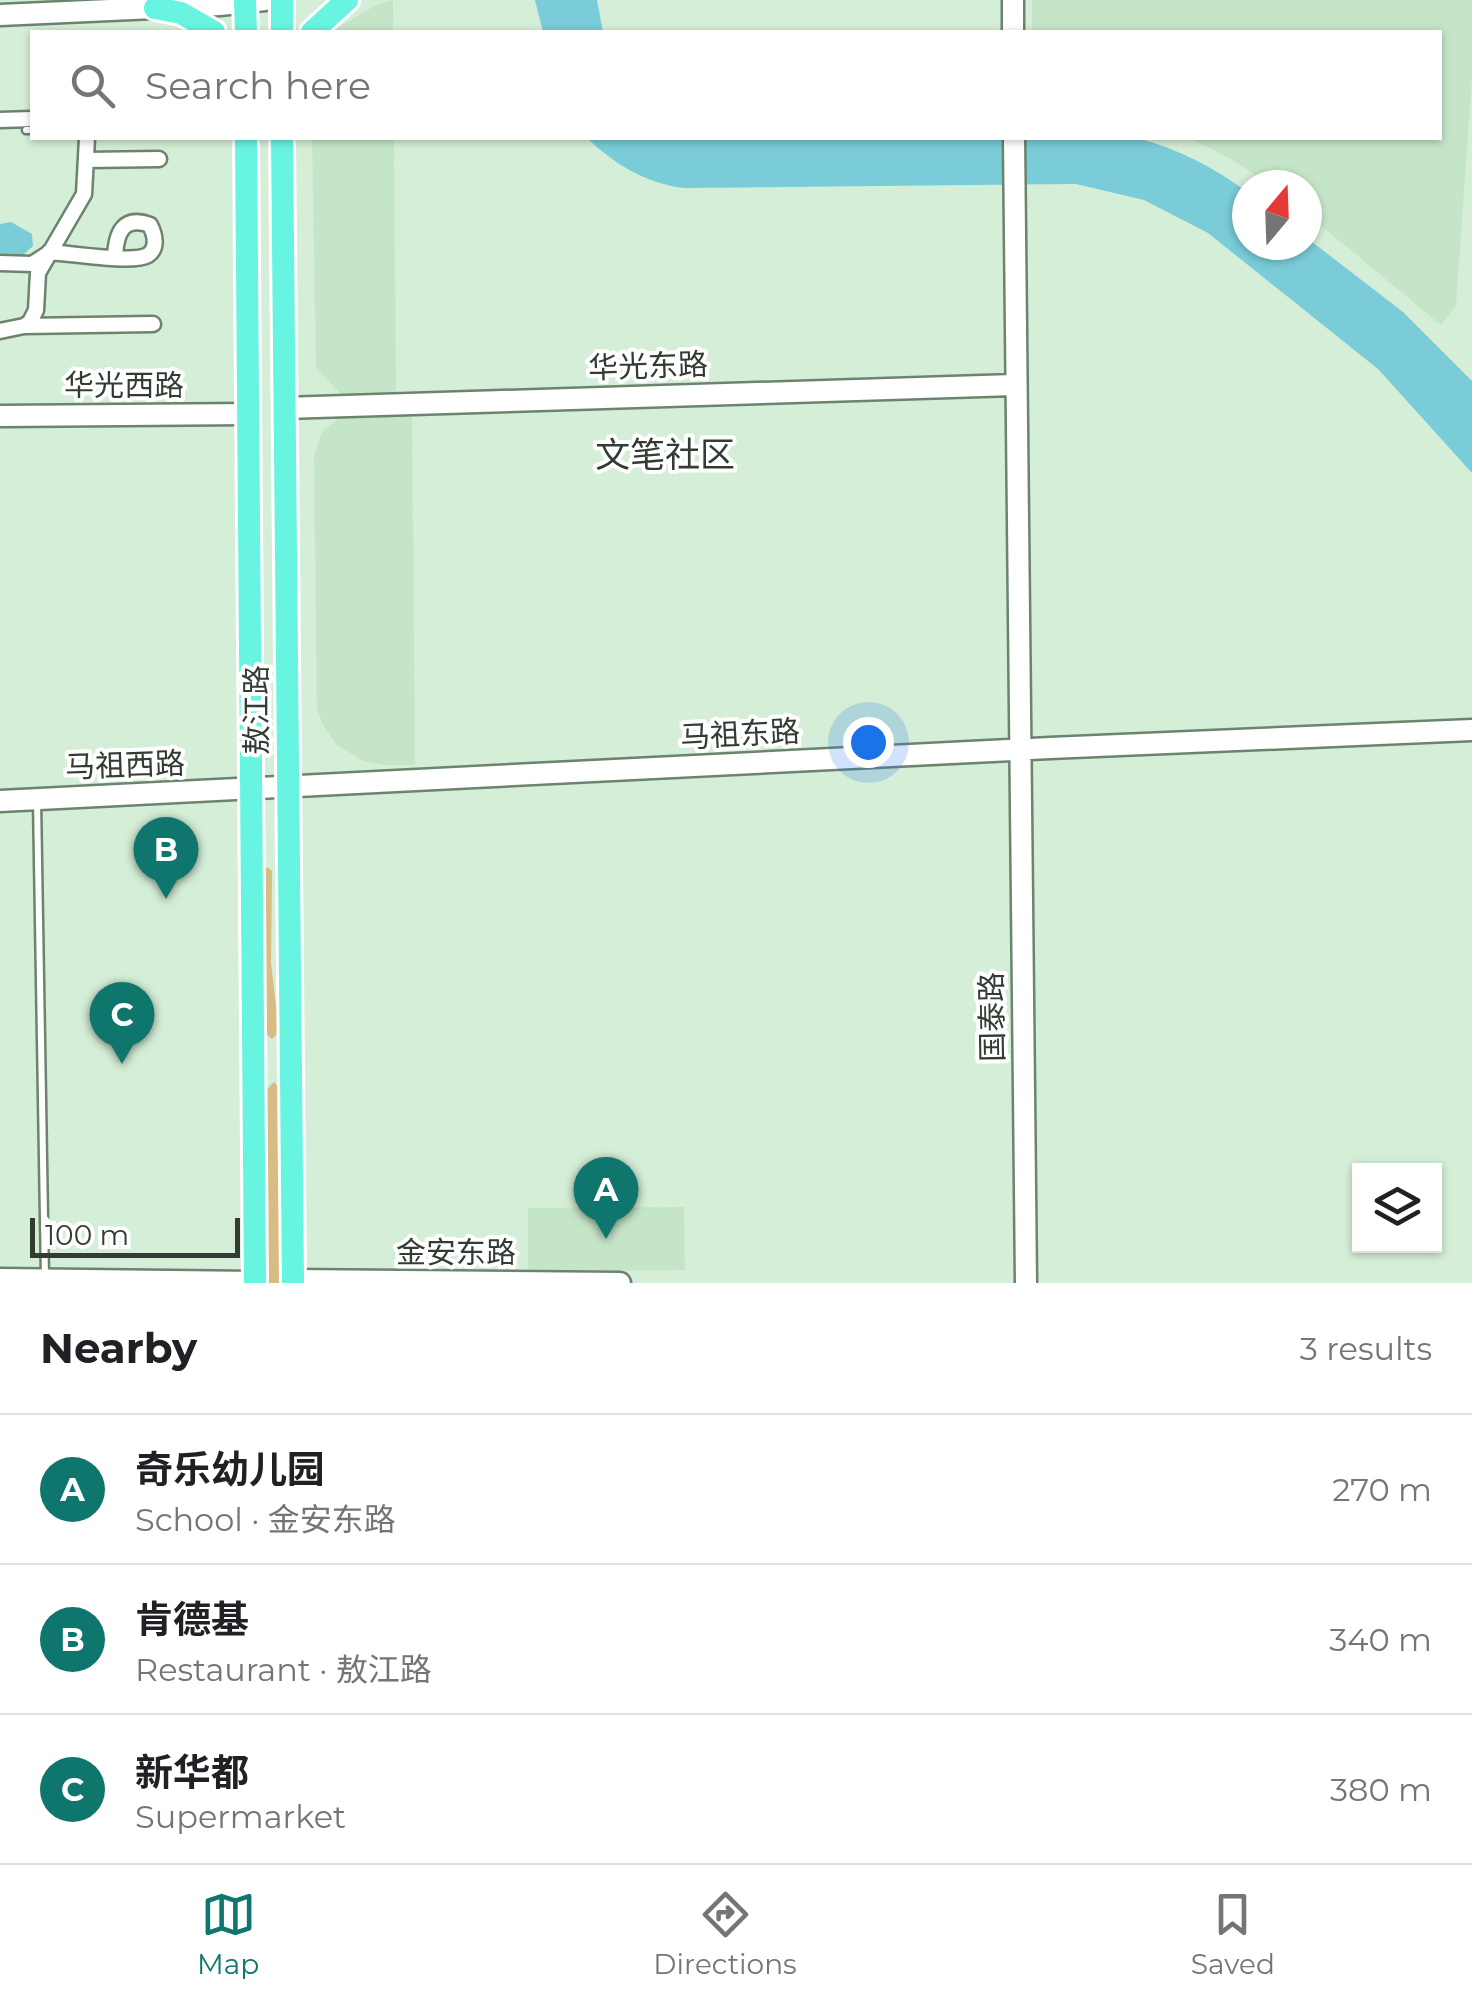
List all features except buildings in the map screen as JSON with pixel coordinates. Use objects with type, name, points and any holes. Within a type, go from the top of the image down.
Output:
[{"type":"main road","points":[[282,0],[282,30]]},
{"type":"main road","points":[[314,30],[348,0]]},
{"type":"main road","points":[[246,30],[252,1]]},
{"type":"main road","points":[[155,8],[180,13],[210,30]]},
{"type":"main road","name":"敖江路","points":[[246,140],[255,1283]]},
{"type":"main road","name":"敖江路","points":[[282,140],[293,1282]]},
{"type":"street","points":[[1013,0],[1013,30]]},
{"type":"street","points":[[0,15],[252,1]]},
{"type":"street","points":[[0,120],[30,126]]},
{"type":"street","points":[[24,326],[36,310],[38,273],[84,194],[88,140]]},
{"type":"street","name":"国泰路","points":[[1014,140],[1026,1283]]},
{"type":"street","points":[[87,160],[159,159]]},
{"type":"street","points":[[0,263],[32,264],[48,253],[115,257]]},
{"type":"street","points":[[0,331],[24,326],[153,324]]},
{"type":"street","name":"华光东路","points":[[284,408],[1014,385]]},
{"type":"street","name":"华光西路","points":[[0,416],[248,414]]},
{"type":"street","name":"马祖东路","points":[[252,790],[1472,730]]},
{"type":"street","name":"马祖西路","points":[[0,801],[252,790]]},
{"type":"street","points":[[0,1279],[255,1283]]},
{"type":"street","name":"金安东路","points":[[293,1282],[620,1283]]},
{"type":"lane","points":[[37,1281],[38,799]]},
{"type":"shaded area","points":[[393,0],[393,30],[333,30],[376,5]]},
{"type":"shaded area","points":[[1032,0],[1472,0],[1472,78],[1456,306],[1441,325],[1322,226],[1322,170],[1248,170],[1194,140],[1442,140],[1442,30],[1032,30]]},
{"type":"shaded area","points":[[312,140],[394,140],[396,395],[342,395],[316,368]]},
{"type":"shaded area","points":[[412,414],[415,765],[383,765],[363,761],[337,745],[317,710],[314,456],[322,432],[340,417]]},
{"type":"shaded area","points":[[267,867],[272,871],[271,963],[279,1032],[272,1039],[265,1033]]},
{"type":"shaded area","points":[[274,1082],[282,1091],[283,1283],[268,1283],[267,1089]]},
{"type":"shaded area","points":[[684,1207],[685,1270],[528,1271],[528,1208]]},
{"type":"water","points":[[535,0],[597,0],[603,30],[542,30]]},
{"type":"water","points":[[589,140],[1144,140],[1208,167],[1232,182],[1232,252],[1208,233],[1144,200],[1076,184],[684,188],[631,171]]},
{"type":"water","points":[[11,222],[32,234],[33,246],[21,257],[0,253],[0,224]]},
{"type":"water","points":[[1322,250],[1403,312],[1472,381],[1472,473],[1378,369],[1242,260],[1322,260]]},
{"type":"place","name":"肯德基","points":[[166,899]]},
{"type":"place","name":"新华都","points":[[122,1064]]},
{"type":"place","name":"奇乐幼儿园","points":[[606,1239]]},
{"type":"district","name":"文笔社区","points":[[665,454]]}]
